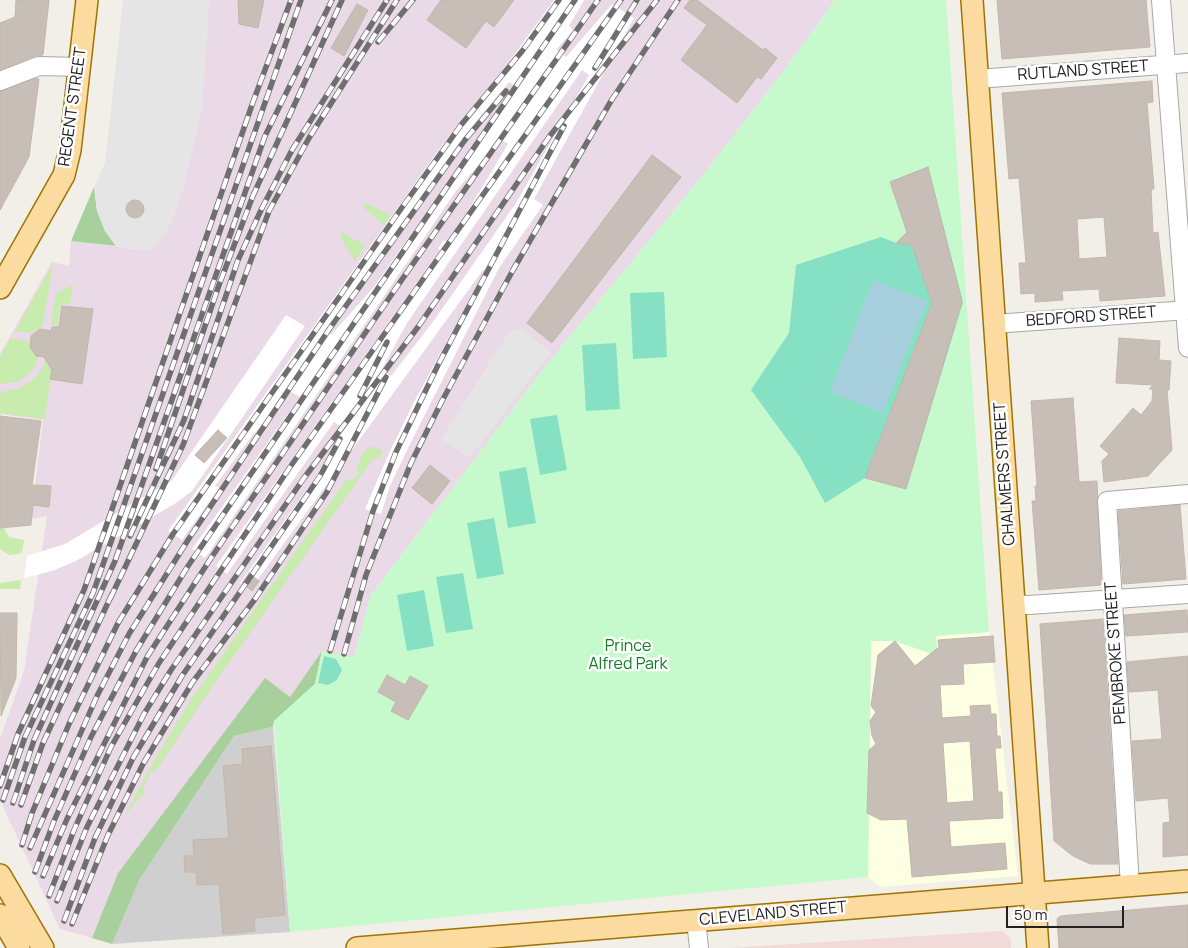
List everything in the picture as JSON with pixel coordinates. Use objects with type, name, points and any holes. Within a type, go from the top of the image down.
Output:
[{"type":"main road","name":"REGENT STREET","points":[[0,288],[64,175],[70,150],[87,0]]},
{"type":"main road","name":"CHALMERS STREET","points":[[972,0],[1038,948]]},
{"type":"main road","points":[[0,875],[43,948]]},
{"type":"main road","name":"CLEVELAND STREET","points":[[357,948],[1188,881]]},
{"type":"main road","points":[[0,915],[19,948]]},
{"type":"street","points":[[1161,0],[1187,310],[1188,348]]},
{"type":"street","name":"RUTLAND STREET","points":[[978,79],[1188,63]]},
{"type":"street","points":[[0,81],[39,66],[78,67]]},
{"type":"street","name":"BEDFORD STREET","points":[[994,324],[1187,310]]},
{"type":"street","name":"PEMBROKE STREET","points":[[1130,886],[1107,501],[1188,494]]},
{"type":"street","points":[[1014,604],[1029,605],[1188,594]]},
{"type":"street","points":[[696,920],[699,948]]},
{"type":"shaded area","points":[[123,0],[209,0],[202,107],[183,188],[171,223],[152,251],[116,246],[105,231],[97,211],[94,187],[105,163]]},
{"type":"shaded area","points":[[209,0],[835,0],[789,64],[700,179],[548,363],[371,595],[354,658],[322,651],[290,697],[265,679],[118,873],[92,938],[60,929],[0,800],[0,739],[24,671],[47,516],[31,519],[43,420],[0,414],[0,354],[52,262],[69,266],[71,241],[152,251],[171,223],[183,188],[202,108]]},
{"type":"shaded area","points":[[522,329],[551,352],[470,458],[441,439],[509,331]]},
{"type":"shaded area","points":[[989,632],[1018,876],[881,887],[868,877],[871,641],[895,641],[937,656],[936,636]]},
{"type":"shaded area","points":[[273,727],[290,932],[112,944],[140,879],[234,736]]},
{"type":"shaded area","points":[[1002,931],[1010,938],[1011,948],[727,948]]},
{"type":"green space","name":"Prince Alfred Park","points":[[835,0],[946,0],[989,632],[936,636],[938,656],[895,641],[871,641],[868,877],[290,932],[274,721],[315,684],[322,651],[354,657],[371,595],[548,363],[700,179],[789,64]]},
{"type":"green space","points":[[928,167],[963,302],[906,489],[865,478],[825,503],[800,457],[751,390],[789,333],[796,265],[881,237],[896,243],[907,232],[890,182]]},
{"type":"green space","points":[[94,187],[97,211],[105,231],[116,246],[71,241]]},
{"type":"green space","points":[[364,202],[390,215],[384,225],[365,209]]},
{"type":"green space","points":[[343,233],[365,245],[355,261],[340,237]]},
{"type":"green space","points":[[53,264],[43,325],[32,333],[15,331]]},
{"type":"green space","points":[[73,285],[70,304],[61,304],[57,326],[51,325],[56,293]]},
{"type":"green space","points":[[664,292],[667,357],[633,359],[630,293]]},
{"type":"green space","points":[[10,338],[31,342],[39,353],[35,367],[25,377],[17,382],[0,384],[0,357]]},
{"type":"green space","points":[[616,343],[620,409],[586,411],[582,345]]},
{"type":"green space","points":[[46,354],[53,361],[45,419],[0,413],[0,392],[18,389],[33,380],[44,366]]},
{"type":"green space","points":[[557,415],[567,470],[540,475],[530,419]]},
{"type":"green space","points":[[371,446],[383,451],[380,457],[372,460],[205,697],[155,772],[152,770],[143,787],[145,792],[125,815],[152,764],[190,701],[347,479],[354,479],[358,475],[357,469],[362,454]]},
{"type":"green space","points":[[526,467],[536,523],[508,528],[499,472]]},
{"type":"green space","points":[[494,518],[504,574],[477,579],[467,523]]},
{"type":"green space","points":[[3,526],[9,537],[24,540],[22,553],[9,555],[0,549],[0,527]]},
{"type":"green space","points":[[463,573],[473,629],[446,633],[436,577]]},
{"type":"green space","points":[[21,580],[20,589],[0,589],[0,583]]},
{"type":"green space","points":[[424,590],[434,646],[407,651],[397,595]]},
{"type":"green space","points":[[322,651],[315,684],[274,721],[273,727],[234,736],[140,879],[112,944],[92,938],[118,873],[265,678],[290,697]]},
{"type":"green space","points":[[324,656],[336,659],[342,670],[337,680],[328,685],[318,683]]},
{"type":"water","points":[[873,280],[927,301],[883,413],[830,392]]},
{"type":"pier","points":[[554,0],[584,0],[569,26],[573,30],[556,50],[566,57],[612,4],[634,18],[534,199],[543,205],[499,268],[409,446],[390,486],[381,514],[365,509],[415,400],[485,271],[483,270],[250,590],[240,583],[315,478],[344,428],[334,422],[227,574],[216,566],[440,250],[438,248],[444,240],[447,242],[458,227],[508,144],[501,139],[456,191],[205,558],[192,549],[300,397],[291,392],[251,437],[215,486],[219,488],[182,540],[168,531],[443,144],[509,62]],"holes":[[[582,70],[589,75],[516,203],[435,319],[391,376],[382,369],[407,323]],[[509,82],[514,85],[489,124],[373,288],[331,335],[326,330],[465,135]]]},
{"type":"pier","points":[[286,315],[305,326],[192,491],[176,503],[76,561],[52,571],[24,578],[27,556],[65,544],[172,480]]},
{"type":"building","points":[[16,0],[49,0],[43,55],[35,56],[0,70],[0,23],[15,17]]},
{"type":"building","points":[[238,0],[264,0],[258,28],[239,24]]},
{"type":"building","points":[[441,0],[514,0],[494,27],[486,21],[466,48],[427,20]]},
{"type":"building","points":[[690,0],[697,0],[763,50],[765,48],[777,58],[761,79],[757,77],[737,103],[681,60],[707,25],[684,8]]},
{"type":"building","points":[[997,0],[1146,0],[1150,47],[1002,59]]},
{"type":"building","points":[[357,4],[368,10],[344,56],[331,48]]},
{"type":"building","points":[[36,78],[39,79],[29,157],[0,210],[0,91]]},
{"type":"building","points":[[1152,81],[1153,102],[1147,103],[1154,189],[1151,189],[1153,233],[1158,232],[1165,296],[1100,301],[1099,289],[1062,291],[1063,300],[1035,302],[1035,293],[1021,294],[1019,263],[1026,263],[1019,178],[1009,179],[1002,93]],"holes":[[[1104,217],[1107,257],[1079,259],[1077,219]]]},
{"type":"building","points":[[652,155],[681,177],[552,343],[527,323]]},
{"type":"building","points":[[928,167],[962,302],[906,489],[865,478],[932,303],[912,245],[896,243],[907,232],[890,182]]},
{"type":"building","points":[[135,200],[141,203],[144,209],[141,215],[135,218],[129,215],[126,209],[129,203]]},
{"type":"building","points":[[62,306],[93,309],[82,384],[50,379],[52,370],[44,357],[36,356],[30,347],[31,336],[40,329],[51,331],[52,327],[59,327]]},
{"type":"building","points":[[1119,338],[1160,341],[1159,360],[1171,361],[1169,390],[1167,390],[1172,450],[1148,476],[1104,482],[1102,461],[1109,454],[1100,446],[1133,408],[1141,415],[1152,401],[1153,389],[1149,389],[1153,385],[1116,383]]},
{"type":"building","points":[[1073,398],[1079,482],[1097,481],[1101,585],[1039,590],[1032,501],[1036,501],[1035,486],[1037,486],[1031,401]]},
{"type":"building","points":[[0,416],[41,421],[32,485],[51,486],[49,507],[33,505],[31,525],[0,528]]},
{"type":"building","points":[[218,430],[227,438],[204,463],[195,455]]},
{"type":"building","points":[[430,465],[450,481],[432,504],[412,488]]},
{"type":"building","points":[[1180,505],[1186,579],[1123,584],[1118,511]]},
{"type":"building","points":[[249,573],[259,581],[252,591],[242,583]]},
{"type":"building","points":[[1187,610],[1188,632],[1126,636],[1124,615]]},
{"type":"building","points":[[0,613],[17,613],[16,678],[1,716]]},
{"type":"building","points":[[1103,619],[1118,864],[1090,864],[1073,856],[1054,841],[1040,624]]},
{"type":"building","points":[[993,636],[995,662],[963,664],[964,684],[940,685],[942,718],[971,716],[970,706],[990,705],[991,714],[996,714],[997,736],[1000,736],[1001,748],[995,748],[998,792],[1002,792],[1003,818],[949,821],[951,847],[1005,843],[1007,869],[912,877],[907,819],[881,820],[867,813],[869,750],[876,744],[872,736],[870,721],[876,712],[871,706],[878,655],[895,641],[915,666],[939,647],[938,640]],"holes":[[[970,741],[974,801],[947,803],[943,743]]]},
{"type":"building","points":[[1188,656],[1188,855],[1163,857],[1163,823],[1170,822],[1168,798],[1136,801],[1132,741],[1162,739],[1158,690],[1129,692],[1127,662]]},
{"type":"building","points":[[387,675],[405,685],[410,676],[428,686],[408,720],[391,711],[396,702],[378,692]]},
{"type":"building","points":[[271,746],[285,915],[254,918],[255,931],[223,934],[219,884],[197,885],[196,872],[185,872],[184,856],[194,856],[193,840],[229,838],[223,766],[243,764],[242,749]]},
{"type":"building","points":[[1188,905],[1188,948],[1059,948],[1057,919],[1060,916]]},
{"type":"railway","points":[[0,786],[18,734],[84,590],[253,102],[291,0]]},
{"type":"railway","points":[[3,800],[25,737],[93,593],[301,0]]},
{"type":"railway","points":[[13,803],[34,740],[115,561],[265,136],[332,0]]},
{"type":"railway","points":[[252,198],[342,0]]},
{"type":"railway","points":[[130,536],[184,420],[238,260],[262,208],[292,150],[387,0]]},
{"type":"railway","points":[[110,599],[183,445],[269,211],[309,138],[397,0]]},
{"type":"railway","points":[[378,42],[413,0]]},
{"type":"railway","points":[[22,845],[32,813],[69,724],[118,623],[173,534],[461,125],[523,50],[559,0]]},
{"type":"railway","points":[[35,872],[54,821],[91,737],[136,651],[188,566],[575,0]]},
{"type":"railway","points":[[43,876],[67,819],[147,657],[211,558],[396,288],[598,0]]},
{"type":"railway","points":[[49,896],[74,830],[111,747],[159,663],[290,467],[621,0]]},
{"type":"railway","points":[[595,68],[637,0]]},
{"type":"railway","points":[[57,901],[87,827],[144,714],[171,670],[304,478],[418,327],[549,137],[657,0]]},
{"type":"railway","points":[[344,654],[366,575],[411,463],[442,401],[513,270],[611,101],[678,0]]},
{"type":"railway","points":[[30,848],[97,696],[129,634],[188,540],[330,328],[465,140],[506,91]]},
{"type":"railway","points":[[330,651],[373,511],[396,452],[438,365],[564,126]]},
{"type":"railway","points":[[156,469],[219,285],[254,193]]},
{"type":"railway","points":[[360,396],[387,342]]},
{"type":"railway","points":[[72,924],[108,835],[143,764],[192,683],[255,599],[327,492],[386,377]]},
{"type":"railway","points":[[64,921],[95,838],[133,758],[182,676],[320,476],[340,439]]},
{"type":"railway","points":[[21,805],[43,743],[112,594]]}]
